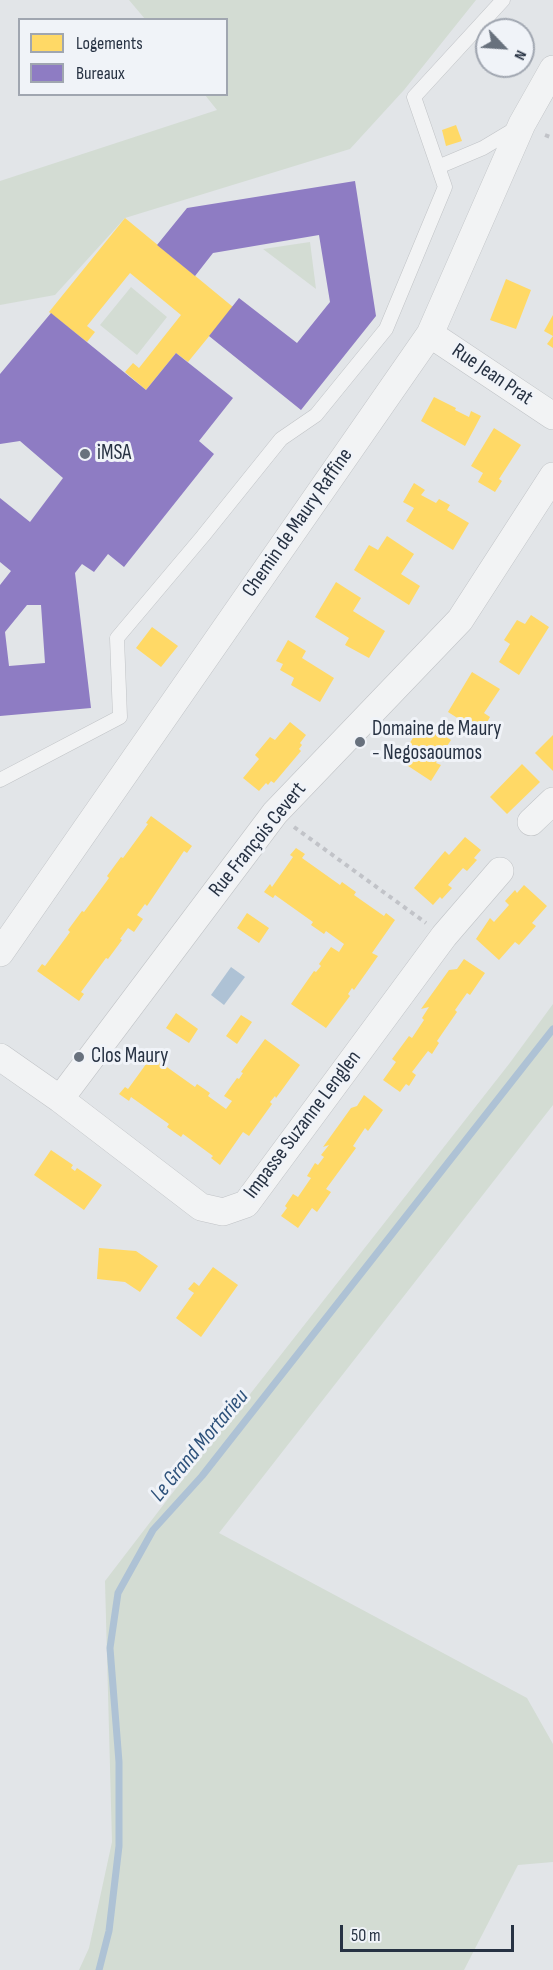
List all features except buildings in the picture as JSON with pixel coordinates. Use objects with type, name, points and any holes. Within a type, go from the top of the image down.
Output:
[{"type":"street","name":"Chemin de Maury Raffine","points":[[0,953],[430,334],[522,124],[553,69]]},
{"type":"street","name":"Rue Jean Prat","points":[[430,334],[553,416]]},
{"type":"street","name":"Rue François Cevert","points":[[60,1099],[275,813],[460,620],[553,476]]},
{"type":"street","points":[[531,822],[553,801]]},
{"type":"street","name":"Impasse Suzanne Lenglen","points":[[0,1057],[60,1099],[201,1207],[223,1212],[246,1204],[444,936],[500,871]]},
{"type":"lane","points":[[3,775],[120,717],[117,638],[281,439],[316,415],[386,329],[445,187],[414,98],[503,0]]},
{"type":"lane","points":[[438,167],[483,148],[522,124]]},
{"type":"path","points":[[275,813],[444,936]]},
{"type":"shaded area","points":[[129,0],[476,0],[404,90],[350,149],[125,218],[55,295],[0,305],[0,181],[217,110],[206,96],[228,96],[228,18],[144,18]]},
{"type":"shaded area","points":[[310,242],[316,289],[263,249]]},
{"type":"shaded area","points":[[131,287],[167,317],[137,355],[100,325]]},
{"type":"shaded area","points":[[553,1004],[553,1105],[219,1533],[527,1698],[553,1744],[553,1862],[518,1865],[464,1970],[79,1970],[89,1948],[112,1842],[105,1581],[509,1064]]},
{"type":"water","points":[[231,967],[245,977],[224,1005],[211,995]]},
{"type":"waterway","name":"Le Grand Mortarieu","points":[[99,1970],[109,1931],[119,1846],[119,1762],[110,1648],[118,1593],[153,1530],[202,1476],[553,1029]]},
{"type":"place","name":"iMSA","points":[[85,454]]},
{"type":"place","name":"Domaine de Maury - Negosaoumos","points":[[360,742]]},
{"type":"place","name":"Clos Maury","points":[[79,1057]]}]
